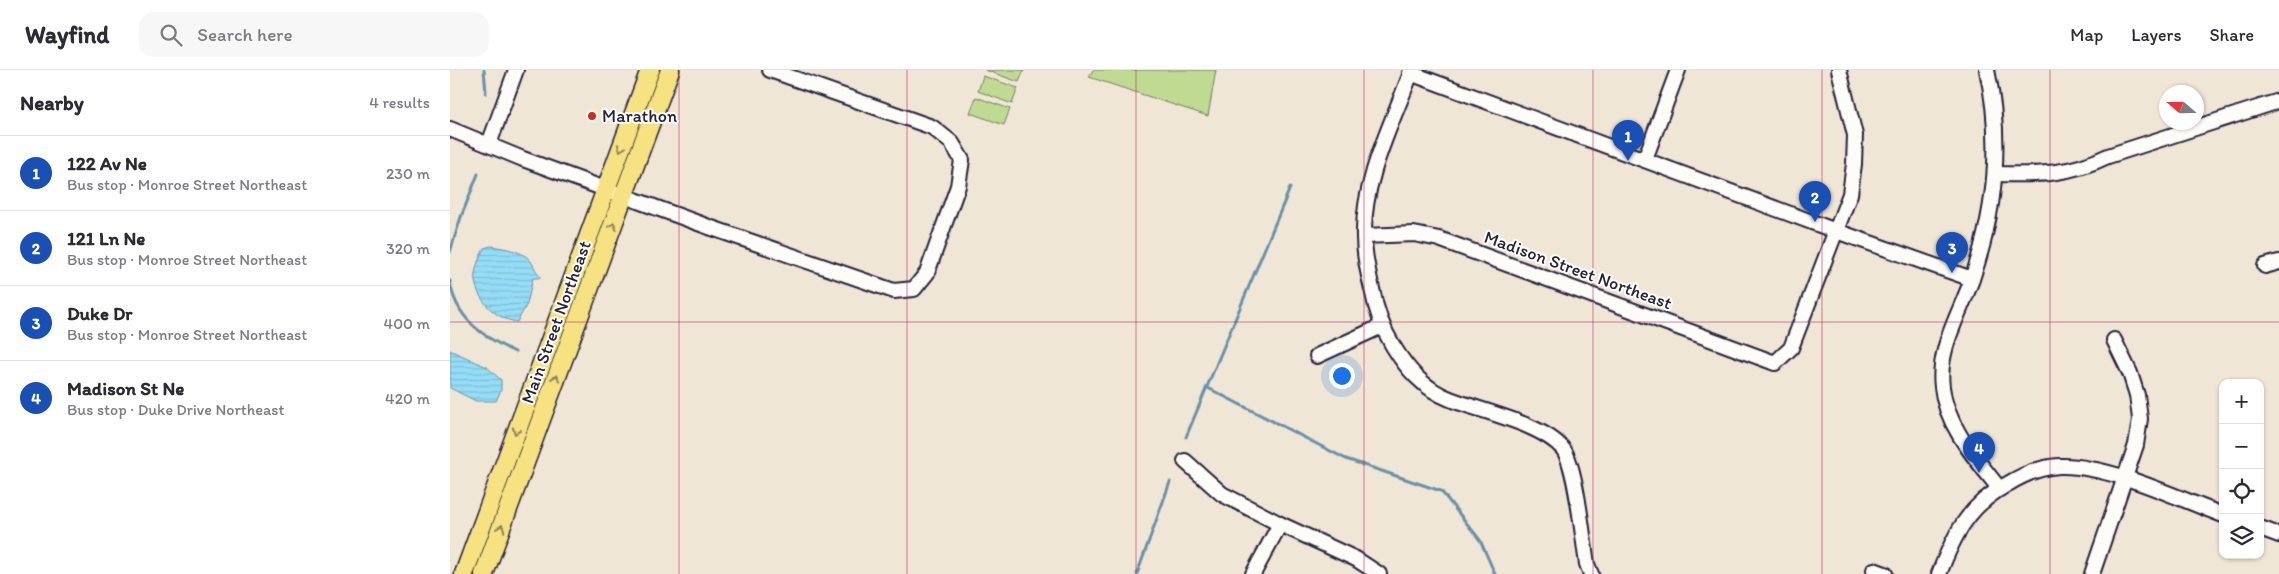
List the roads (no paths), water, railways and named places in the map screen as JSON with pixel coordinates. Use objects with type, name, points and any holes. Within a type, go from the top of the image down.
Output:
[{"type":"main road","name":"Main Street Northeast","points":[[464,574],[650,70]]},
{"type":"main road","name":"Main Street Northeast","points":[[484,574],[670,70]]},
{"type":"street","points":[[489,144],[516,70]]},
{"type":"street","points":[[450,129],[523,159],[624,196],[894,291],[914,289],[927,273],[958,186],[962,160],[952,142],[932,127],[770,70]]},
{"type":"street","points":[[1645,159],[1678,70]]},
{"type":"street","points":[[1836,231],[1850,194],[1855,135],[1839,70]]},
{"type":"street","points":[[1986,70],[1994,108],[1997,147],[1996,174],[1989,221],[1972,279],[1941,363],[1941,387],[1946,409],[1968,450],[1999,488]]},
{"type":"street","points":[[1592,574],[1587,564],[1574,479],[1564,450],[1554,440],[1530,428],[1448,399],[1424,385],[1404,364],[1382,326],[1366,268],[1364,236],[1366,209],[1374,177],[1411,72],[1836,231],[1972,279]]},
{"type":"street","points":[[1996,174],[2035,175],[2068,172],[2088,166],[2108,156],[2279,101]]},
{"type":"street","name":"Madison Street Northeast","points":[[1364,236],[1414,234],[1439,239],[1775,363],[1791,348],[1836,231]]},
{"type":"street","points":[[2265,266],[2279,262]]},
{"type":"street","points":[[1317,356],[1382,326]]},
{"type":"street","points":[[2092,574],[2126,479],[2136,445],[2140,419],[2137,395],[2130,373],[2114,340]]},
{"type":"street","points":[[1185,461],[1222,494],[1280,524],[1356,559],[1379,574]]},
{"type":"street","points":[[1939,574],[1951,542],[1965,519],[1982,501],[1999,488],[2025,473],[2058,466],[2096,470],[2126,479],[2220,514]]},
{"type":"street","points":[[1253,574],[1280,524]]},
{"type":"street","points":[[2264,529],[2279,535]]},
{"type":"water","points":[[491,246],[522,254],[531,262],[541,278],[533,278],[527,304],[517,322],[496,314],[485,303],[477,289],[475,273],[477,264],[484,248]]},
{"type":"water","points":[[450,350],[487,367],[501,380],[501,390],[496,401],[476,401],[450,388]]},
{"type":"waterway","points":[[484,70],[486,93]]},
{"type":"waterway","points":[[450,252],[478,174]]},
{"type":"waterway","points":[[1186,437],[1290,188]]},
{"type":"waterway","points":[[450,281],[458,306],[472,325],[492,340],[515,352]]},
{"type":"waterway","points":[[1208,388],[1346,459],[1441,491],[1480,540],[1495,574]]},
{"type":"waterway","points":[[1137,574],[1170,482]]},
{"type":"place","name":"Marathon","points":[[592,116]]},
{"type":"place","name":"122 Av Ne","points":[[1628,161]]},
{"type":"place","name":"121 Ln Ne","points":[[1815,222]]},
{"type":"place","name":"Duke Dr","points":[[1952,273]]},
{"type":"place","name":"Madison St Ne","points":[[1979,473]]}]
